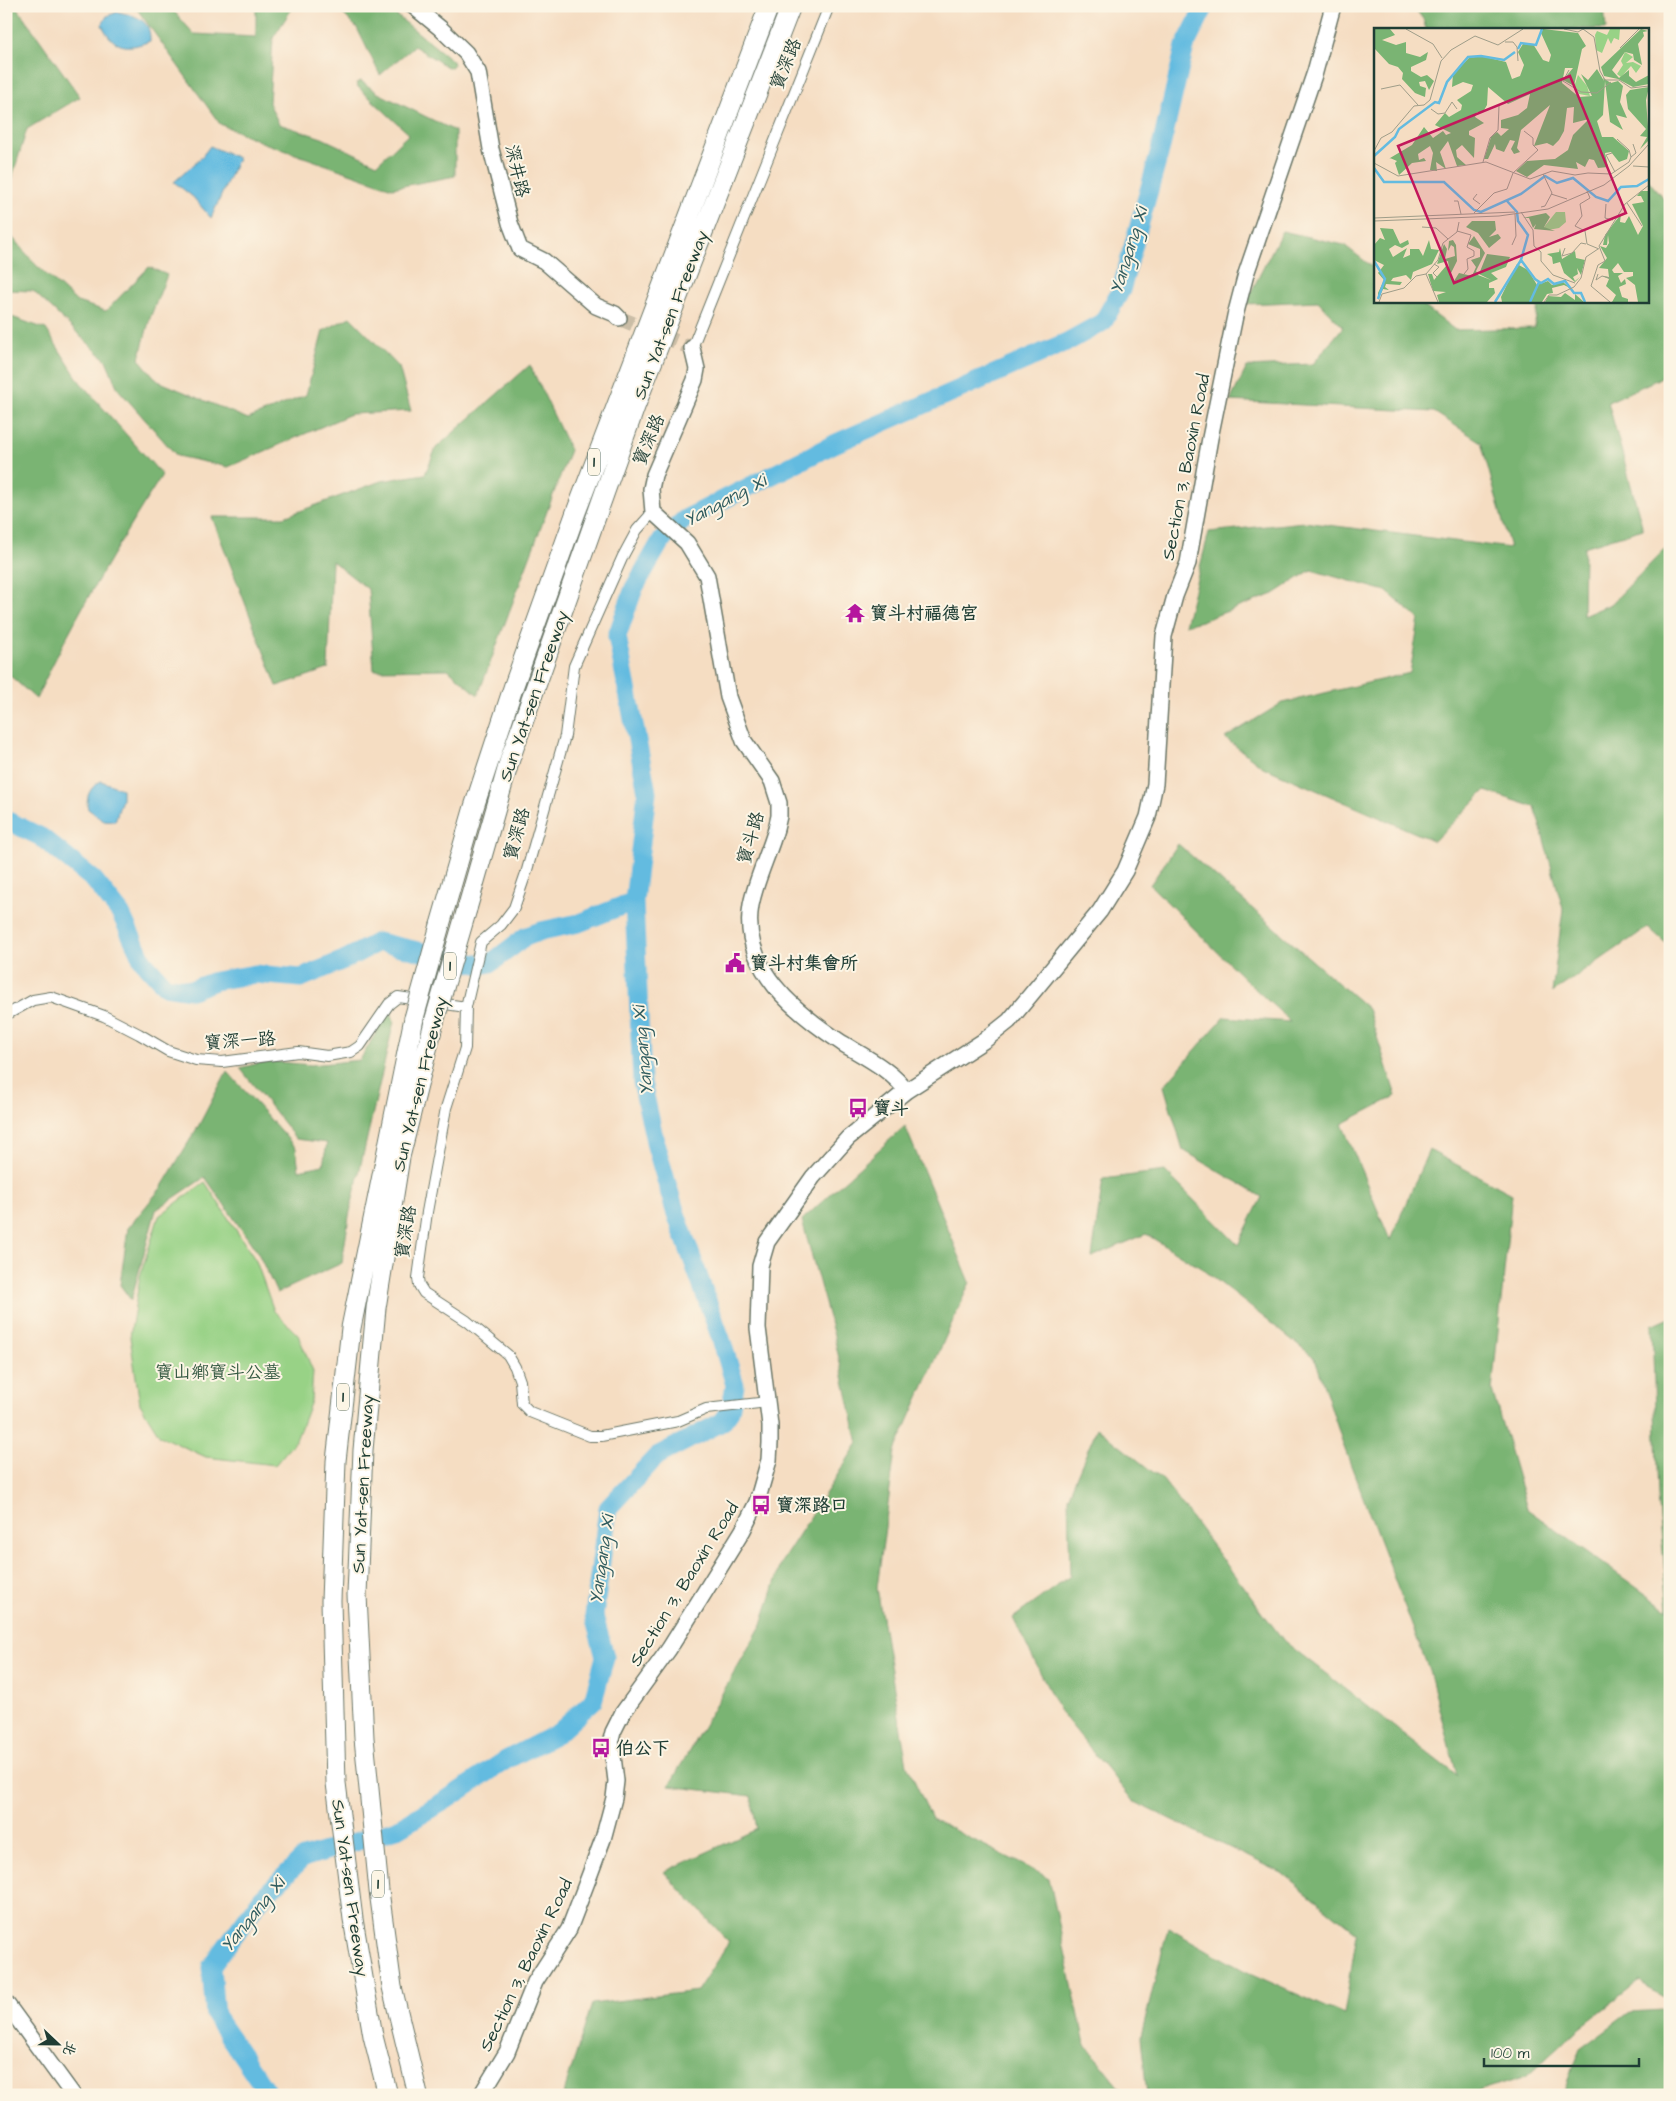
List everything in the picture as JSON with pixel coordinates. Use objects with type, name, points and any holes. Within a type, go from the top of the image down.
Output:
[{"type":"highway","name":"Sun Yat-sen Freeway","points":[[388,2095],[373,2036],[353,1919],[336,1783],[331,1601],[336,1460],[351,1328],[414,1018],[474,806],[514,685],[579,502],[769,6]]},
{"type":"highway","name":"Sun Yat-sen Freeway","points":[[418,2095],[392,1987],[379,1891],[364,1738],[357,1595],[364,1440],[376,1308],[400,1157],[434,1022],[510,759],[634,407],[791,6]]},
{"type":"street","name":"深井路","points":[[413,6],[466,53],[478,72],[491,149],[510,223],[520,249],[544,261],[596,306],[615,314],[619,318]]},
{"type":"street","name":"寶深路","points":[[768,1402],[706,1409],[678,1421],[601,1436],[590,1436],[549,1421],[530,1412],[522,1404],[520,1381],[516,1368],[508,1355],[475,1327],[424,1293],[419,1285],[419,1262],[446,1108],[465,1048],[467,1032],[466,1007],[480,942],[501,925],[514,908],[527,870],[565,736],[574,666],[623,556],[637,530],[653,512],[652,481],[695,380],[697,369],[692,348],[829,6]]},
{"type":"street","name":"Section 3, Baoxin Road","points":[[481,2095],[507,2052],[535,1982],[569,1929],[603,1839],[614,1798],[616,1781],[611,1740],[613,1732],[622,1714],[669,1649],[754,1508],[769,1460],[770,1425],[758,1328],[760,1266],[767,1242],[796,1199],[830,1156],[864,1123],[906,1091],[966,1053],[1009,1021],[1100,911],[1114,891],[1135,850],[1148,817],[1155,784],[1164,636],[1188,563],[1235,316],[1246,274],[1315,72],[1333,6]]},
{"type":"street","name":"寶斗路","points":[[653,512],[687,544],[701,564],[706,576],[728,697],[744,742],[772,781],[779,803],[776,829],[751,904],[749,926],[756,957],[771,982],[796,1008],[830,1035],[902,1084],[906,1091]]},
{"type":"street","name":"寶深一路","points":[[6,1015],[33,1000],[51,997],[104,1016],[168,1051],[196,1060],[222,1062],[298,1052],[327,1056],[351,1052],[360,1046],[385,1009],[398,997],[466,1007]]},
{"type":"street","points":[[6,2003],[73,2095]]},
{"type":"green space","points":[[6,6],[16,6],[80,97],[27,129],[6,197]]},
{"type":"green space","points":[[128,6],[172,6],[171,8],[194,34],[256,37],[256,6],[298,6],[293,7],[273,38],[269,103],[279,124],[322,138],[377,164],[409,134],[358,87],[356,83],[361,81],[378,93],[455,131],[455,176],[392,188],[264,143],[220,124],[137,9]]},
{"type":"green space","points":[[335,6],[385,6],[453,61],[454,65],[449,68],[414,46],[380,75],[357,28]]},
{"type":"green space","points":[[1413,6],[1604,6],[1606,28],[1426,28],[1423,19]]},
{"type":"green space","points":[[1648,180],[1670,206],[1670,372],[1608,402],[1643,529],[1584,547],[1583,616],[1611,604],[1670,544],[1670,947],[1648,927],[1552,993],[1563,909],[1535,807],[1485,791],[1434,841],[1263,767],[1225,738],[1282,703],[1410,673],[1419,619],[1386,591],[1311,570],[1274,594],[1185,625],[1209,532],[1304,522],[1510,548],[1481,442],[1434,412],[1230,401],[1247,367],[1313,364],[1343,327],[1318,301],[1245,304],[1282,231],[1344,245],[1374,268],[1374,302],[1418,302],[1455,330],[1534,328],[1539,302],[1648,302]]},
{"type":"green space","points":[[6,230],[36,265],[77,302],[106,311],[149,267],[167,275],[150,318],[139,359],[158,381],[248,419],[306,395],[323,331],[350,317],[399,367],[411,411],[351,414],[228,467],[177,456],[118,389],[106,360],[33,291],[6,290]]},
{"type":"green space","points":[[6,315],[46,329],[80,382],[162,475],[95,585],[64,641],[36,699],[6,672]]},
{"type":"green space","points":[[530,365],[570,450],[478,695],[448,669],[374,670],[368,589],[332,561],[328,669],[277,686],[212,517],[284,517],[381,481],[425,474],[436,448]]},
{"type":"green space","points":[[1178,844],[1368,1009],[1396,1096],[1342,1124],[1390,1240],[1429,1150],[1512,1194],[1492,1390],[1527,1509],[1668,1610],[1658,1496],[1652,1325],[1670,1317],[1670,1999],[1640,1981],[1577,2030],[1526,2077],[1469,2095],[1147,2095],[1141,2037],[1168,1928],[1245,1971],[1344,2015],[1357,1933],[1282,1873],[1133,1801],[1059,1710],[1013,1618],[1070,1576],[1068,1497],[1097,1428],[1163,1480],[1284,1641],[1457,1776],[1429,1670],[1344,1447],[1315,1358],[1204,1270],[1146,1234],[1092,1257],[1103,1179],[1165,1171],[1238,1245],[1262,1197],[1183,1150],[1164,1086],[1224,1017],[1291,1022],[1150,885]]},
{"type":"green space","points":[[390,1009],[394,1021],[349,1216],[342,1263],[277,1293],[258,1253],[205,1177],[156,1210],[131,1300],[120,1285],[128,1228],[161,1188],[199,1125],[227,1071],[296,1148],[299,1170],[323,1165],[327,1143],[296,1139],[240,1068],[268,1061],[311,1065],[360,1060]]},
{"type":"green space","points":[[905,1126],[970,1282],[895,1451],[877,1588],[907,1765],[932,1819],[1049,1878],[1085,2044],[1126,2095],[563,2095],[592,2004],[697,1991],[729,1942],[664,1872],[757,1829],[751,1796],[669,1786],[762,1624],[782,1561],[858,1443],[834,1336],[802,1220]]},
{"type":"green space","name":"寶山鄉寶斗公墓","points":[[205,1182],[256,1261],[274,1311],[298,1335],[313,1371],[311,1401],[296,1440],[275,1465],[206,1457],[160,1436],[140,1404],[130,1337],[140,1276],[159,1216]]},
{"type":"green space","points":[[1662,2010],[1670,2019],[1670,2095],[1562,2095],[1580,2049],[1630,2012]]},
{"type":"water","points":[[118,12],[136,17],[145,23],[150,34],[150,41],[128,46],[116,43],[111,39],[102,25],[107,16]]},
{"type":"water","points":[[210,146],[238,158],[211,218],[193,197],[174,182],[200,159]]},
{"type":"water","points":[[101,781],[122,789],[122,799],[115,821],[103,820],[88,809],[87,800],[89,793]]},
{"type":"waterway","name":"Yangang Xi","points":[[269,2095],[215,2016],[211,1967],[260,1900],[303,1858],[397,1829],[446,1800],[506,1760],[558,1733],[593,1701],[605,1657],[594,1616],[608,1508],[657,1456],[722,1422],[730,1411],[735,1385],[721,1339],[675,1211],[656,1146],[642,1082],[634,901],[647,792],[617,636],[634,588],[661,541],[685,519],[834,444],[1067,342],[1103,322],[1121,290],[1160,151],[1185,46],[1205,6]]},
{"type":"waterway","points":[[6,820],[41,837],[94,880],[121,914],[143,961],[165,986],[191,990],[215,981],[255,974],[301,978],[346,959],[378,942],[481,965],[491,963],[525,937],[541,931],[579,923],[634,901]]},
{"type":"tunnel","points":[[619,318],[692,348]]},
{"type":"place","name":"寶斗村福德宮","points":[[855,613]]},
{"type":"place","name":"寶斗村集會所","points":[[735,963]]},
{"type":"place","name":"寶斗","points":[[858,1108]]},
{"type":"place","name":"寶深路口","points":[[761,1505]]},
{"type":"place","name":"伯公下","points":[[601,1748]]}]
